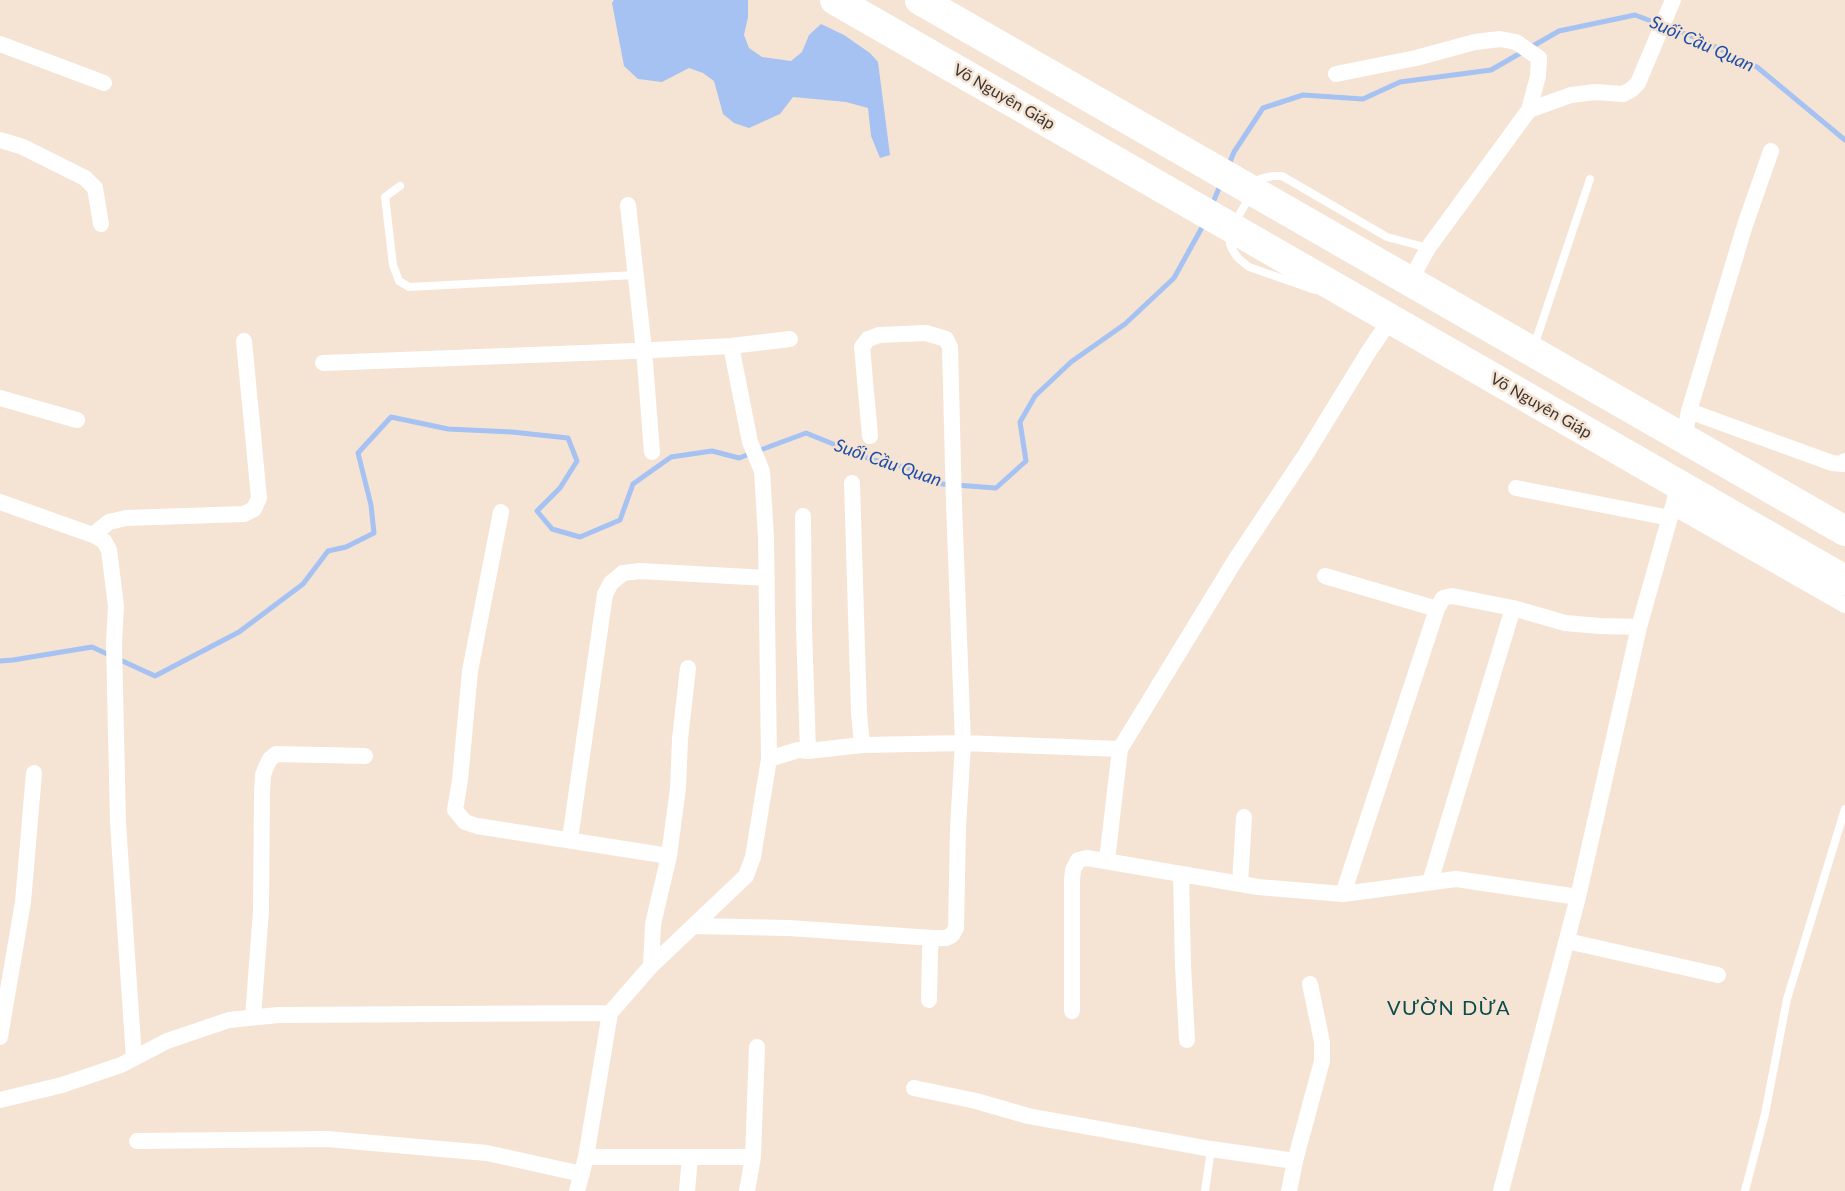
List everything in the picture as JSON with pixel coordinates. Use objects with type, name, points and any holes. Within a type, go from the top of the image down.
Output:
[{"type":"highway","name":"Võ Nguyên Giáp","points":[[835,0],[1238,231],[1389,323],[1674,503],[1845,580]]},
{"type":"highway","points":[[921,0],[1532,351],[1686,425],[1845,531]]},
{"type":"street","points":[[1529,110],[1571,95],[1595,92],[1623,94],[1631,90],[1638,83],[1670,8]]},
{"type":"street","points":[[1336,74],[1416,58],[1475,42],[1500,39],[1516,42],[1539,58],[1538,76],[1529,110],[1428,248],[1410,281]]},
{"type":"street","points":[[0,44],[104,83]]},
{"type":"street","points":[[0,140],[23,147],[85,178],[95,188],[101,224]]},
{"type":"street","points":[[1771,151],[1745,225],[1686,425],[1832,463],[1843,464],[1845,461]]},
{"type":"street","points":[[628,205],[644,350],[652,452]]},
{"type":"street","points":[[1107,860],[1120,749],[1224,578],[1389,323]]},
{"type":"street","points":[[694,926],[789,928],[933,938],[946,938],[952,935],[956,928],[963,743],[950,347],[946,339],[926,333],[879,335],[868,339],[862,347],[870,436]]},
{"type":"street","points":[[324,363],[731,346],[790,339]]},
{"type":"street","points":[[93,535],[109,522],[126,518],[244,514],[254,509],[260,498],[244,341]]},
{"type":"street","points":[[577,1191],[586,1157],[610,1014],[651,966],[746,876],[753,857],[769,759],[766,538],[762,471],[750,442],[731,346]]},
{"type":"street","points":[[0,398],[77,420]]},
{"type":"street","points":[[852,483],[862,745]]},
{"type":"street","points":[[1516,488],[1674,503],[1845,605]]},
{"type":"street","points":[[0,502],[93,535],[104,541],[109,550],[116,606],[114,643],[118,823],[134,1058]]},
{"type":"street","points":[[1501,1191],[1578,897],[1639,627],[1674,503]]},
{"type":"street","points":[[501,512],[470,671],[455,810],[465,822],[477,826],[669,856]]},
{"type":"street","points":[[804,516],[804,627],[808,751]]},
{"type":"street","points":[[570,839],[605,594],[612,583],[623,573],[640,571],[767,578]]},
{"type":"street","points":[[1325,576],[1437,609]]},
{"type":"street","points":[[1343,894],[1437,609],[1443,598],[1452,596],[1512,608],[1565,623],[1639,627]]},
{"type":"street","points":[[1430,882],[1512,608]]},
{"type":"street","points":[[651,966],[653,924],[669,856],[678,788],[680,739],[688,668]]},
{"type":"street","points":[[769,759],[798,750],[862,745],[963,743],[1120,749]]},
{"type":"street","points":[[253,1017],[261,911],[262,792],[266,767],[276,754],[366,756]]},
{"type":"street","points":[[0,1037],[23,902],[34,772]]},
{"type":"street","points":[[1240,884],[1244,817]]},
{"type":"street","points":[[1072,1011],[1073,870],[1078,860],[1087,858],[1107,860],[1240,884],[1343,894],[1456,879],[1578,897]]},
{"type":"street","points":[[1181,875],[1187,1040]]},
{"type":"street","points":[[929,1000],[930,950],[933,938]]},
{"type":"street","points":[[1567,941],[1718,975]]},
{"type":"street","points":[[1289,1191],[1322,1061],[1322,1042],[1310,984]]},
{"type":"street","points":[[0,1100],[62,1085],[121,1065],[167,1041],[229,1020],[290,1015],[610,1014]]},
{"type":"street","points":[[747,1191],[753,1157],[757,1047]]},
{"type":"street","points":[[914,1088],[976,1101],[1028,1116],[1211,1149],[1295,1161]]},
{"type":"street","points":[[137,1141],[327,1139],[487,1153],[582,1174]]},
{"type":"street","points":[[586,1157],[753,1157]]},
{"type":"street","points":[[687,1191],[690,1157]]},
{"type":"lane","points":[[1321,293],[1257,271],[1238,258],[1232,249],[1230,244],[1232,227],[1260,178],[1282,176],[1387,237],[1428,248]]},
{"type":"lane","points":[[1532,351],[1590,179]]},
{"type":"lane","points":[[400,186],[385,197],[393,264],[399,281],[409,287],[635,275]]},
{"type":"lane","points":[[1338,300],[1389,323]]},
{"type":"lane","points":[[1745,1191],[1765,1114],[1787,999],[1845,809]]},
{"type":"lane","points":[[1205,1191],[1211,1149]]},
{"type":"water","points":[[614,0],[748,0],[748,17],[744,35],[749,48],[762,57],[791,61],[802,52],[809,35],[821,24],[844,35],[870,53],[878,62],[890,155],[880,158],[871,136],[868,108],[846,102],[793,97],[780,114],[749,128],[734,123],[723,114],[714,81],[703,73],[689,68],[662,82],[638,79],[624,66],[612,3]]},
{"type":"waterway","name":"Suối Cầu Quan","points":[[1228,167],[1234,152],[1263,108],[1303,95],[1363,99],[1400,82],[1491,70],[1559,31],[1635,15],[1699,39],[1757,67],[1845,140]]},
{"type":"waterway","name":"Suối Cầu Quan","points":[[1212,205],[1221,183]]},
{"type":"waterway","name":"Suối Cầu Quan","points":[[0,661],[92,647],[155,676],[239,632],[303,584],[328,551],[346,547],[374,533],[371,505],[358,453],[391,417],[448,429],[568,438],[577,461],[560,488],[537,511],[552,529],[580,537],[620,520],[633,484],[671,457],[712,451],[739,458],[806,433],[870,459],[917,470],[942,484],[996,488],[1026,461],[1020,422],[1035,396],[1071,362],[1125,324],[1174,278],[1205,222]]},
{"type":"district","name":"VƯỜN DỪA","points":[[1449,1009]]}]
